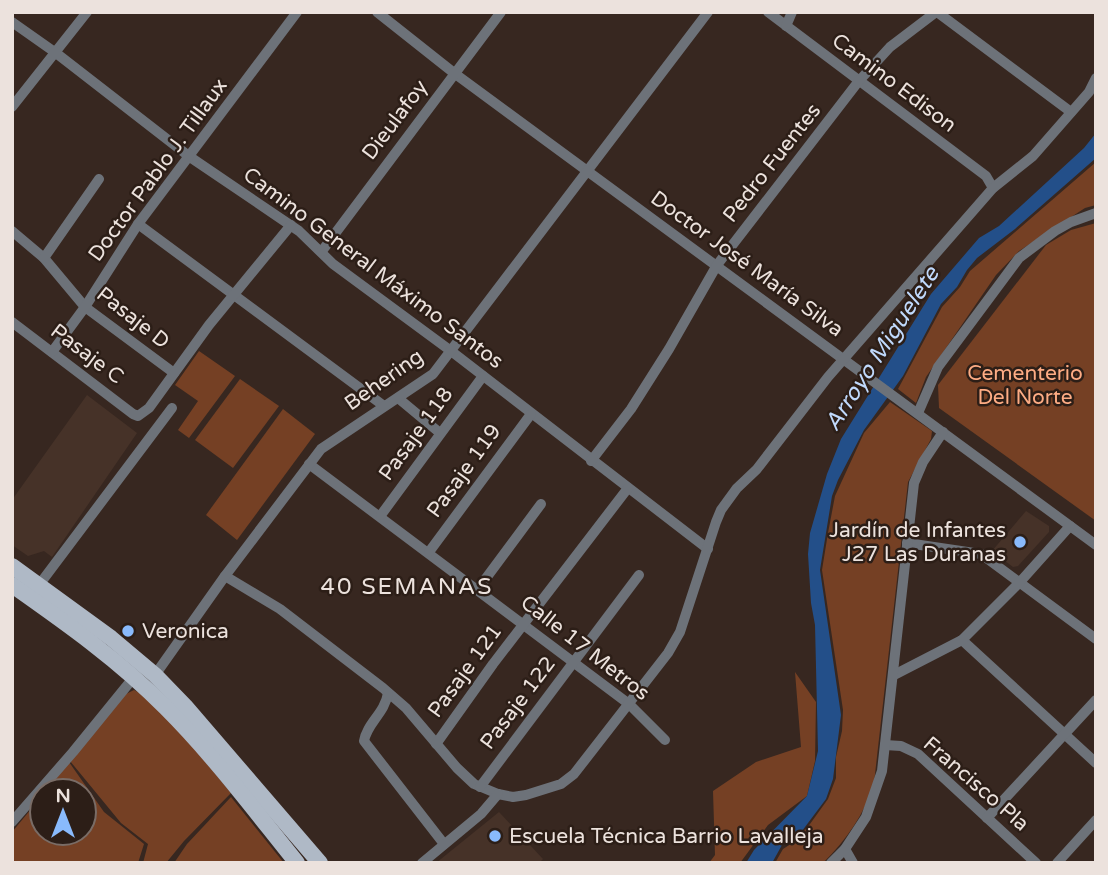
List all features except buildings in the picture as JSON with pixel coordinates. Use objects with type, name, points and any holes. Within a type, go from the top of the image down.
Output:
[{"type":"main road","points":[[15,575],[39,585],[111,638],[155,675],[185,706],[308,861]]},
{"type":"main road","points":[[15,575],[134,677],[166,708],[308,861]]},
{"type":"street","points":[[12,107],[87,12]]},
{"type":"street","name":"Doctor Pablo J. Tillaux","points":[[52,352],[85,307],[138,224],[297,12]]},
{"type":"street","name":"Doctor José María Silva","points":[[377,12],[454,73],[1096,545]]},
{"type":"street","name":"Dieulafoy","points":[[321,251],[501,12]]},
{"type":"street","name":"Behering","points":[[155,675],[225,576],[321,449],[433,374],[708,12]]},
{"type":"street","name":"Camino Edison","points":[[768,12],[986,176],[993,188]]},
{"type":"street","points":[[786,26],[792,12]]},
{"type":"street","points":[[936,12],[1071,112]]},
{"type":"street","name":"Pedro Fuentes","points":[[591,461],[631,409],[717,265],[858,82],[890,47],[936,12]]},
{"type":"street","name":"Camino General Máximo Santos","points":[[12,22],[190,157],[291,225],[333,264],[451,351],[708,550]]},
{"type":"street","points":[[225,576],[280,609],[388,693],[401,704],[457,768],[480,787],[513,797],[540,793],[561,784],[574,774],[594,750],[668,653],[680,632],[721,510],[737,488],[757,469],[828,377],[993,188],[1032,156],[1089,92],[1096,78]]},
{"type":"street","points":[[44,258],[99,179]]},
{"type":"street","points":[[918,413],[938,367],[1019,258],[1055,231],[1096,213]]},
{"type":"street","points":[[138,224],[384,407]]},
{"type":"street","points":[[174,373],[291,225]]},
{"type":"street","name":"Pasaje D","points":[[12,231],[44,258],[85,307],[174,373]]},
{"type":"street","name":"Pasaje C","points":[[12,322],[133,414],[138,415],[149,408],[174,373]]},
{"type":"street","name":"Pasaje 118","points":[[381,515],[483,376]]},
{"type":"street","points":[[398,398],[440,433]]},
{"type":"street","points":[[39,585],[172,408]]},
{"type":"street","name":"Pasaje 119","points":[[429,552],[531,414]]},
{"type":"street","points":[[831,863],[857,831],[873,802],[882,771],[914,483],[943,432]]},
{"type":"street","name":"Calle 17 Metros","points":[[309,464],[381,515],[629,704],[666,740]]},
{"type":"street","name":"Pasaje 121","points":[[436,744],[493,664],[628,488]]},
{"type":"street","points":[[478,589],[541,504]]},
{"type":"street","points":[[894,675],[962,640],[1020,582],[1070,526]]},
{"type":"street","points":[[907,543],[981,554],[1096,639]]},
{"type":"street","name":"Pasaje 122","points":[[480,787],[639,575]]},
{"type":"street","points":[[962,640],[1096,764]]},
{"type":"street","points":[[12,822],[134,677]]},
{"type":"street","points":[[383,710],[388,693]]},
{"type":"street","points":[[987,818],[1096,700]]},
{"type":"street","points":[[401,704],[383,710],[367,731],[364,741],[444,844]]},
{"type":"street","name":"Francisco Pla","points":[[885,745],[901,746],[918,754],[1036,863]]},
{"type":"street","points":[[422,863],[481,814],[498,794]]},
{"type":"street","points":[[12,801],[22,810]]},
{"type":"street","points":[[1057,863],[1096,820]]},
{"type":"street","points":[[845,849],[853,863]]},
{"type":"shaded area","points":[[87,395],[137,433],[52,557],[44,551],[28,556],[12,545],[12,500]]},
{"type":"shaded area","name":"Jardín de Infantes J27 Las Duranas","points":[[1026,511],[1049,526],[1049,532],[1018,566],[1013,567],[992,551]]},
{"type":"shaded area","name":"Escuela Técnica Barrio Lavalleja","points":[[499,812],[543,859],[539,863],[436,863]]},
{"type":"green space","points":[[1096,162],[1096,205],[1085,208],[1019,251],[996,275],[926,377],[916,403],[898,389],[942,307],[970,271]]},
{"type":"green space","name":"Cementerio Del Norte","points":[[1096,223],[1096,521],[939,408],[938,385],[1046,245],[1071,230]]},
{"type":"green space","points":[[199,351],[235,376],[189,438],[178,430],[198,401],[175,385]]},
{"type":"green space","points":[[240,379],[279,406],[233,468],[195,440]]},
{"type":"green space","points":[[890,402],[932,431],[931,439],[908,482],[874,783],[854,826],[823,863],[775,863],[783,849],[794,842],[828,799],[836,778],[836,757],[842,731],[843,710],[822,570],[835,496],[864,433]]},
{"type":"green space","points":[[283,409],[315,434],[237,540],[206,515]]},
{"type":"green space","points":[[795,672],[816,702],[815,761],[807,796],[768,825],[740,863],[709,863],[715,855],[713,791],[756,762],[801,747]]},
{"type":"green space","points":[[134,690],[157,707],[231,793],[166,863],[143,863],[148,844],[121,823],[98,795],[98,777],[83,777],[70,761],[126,694]]},
{"type":"green space","points":[[69,762],[80,777],[57,777]]},
{"type":"green space","points":[[231,797],[284,863],[174,863],[187,844]]},
{"type":"green space","points":[[98,803],[104,812],[144,844],[138,863],[12,863],[12,832],[28,813],[28,847],[98,847]]},
{"type":"water","points":[[1096,133],[1096,158],[1015,229],[977,258],[957,287],[941,304],[903,376],[864,430],[838,480],[832,496],[820,570],[841,715],[833,779],[826,799],[802,831],[782,845],[772,863],[746,863],[754,850],[807,796],[818,751],[815,625],[808,554],[810,533],[827,474],[841,439],[931,294],[979,238],[999,226],[1084,148]]},
{"type":"place","name":"Jardín de Infantes J27 Las Duranas","points":[[1020,542]]},
{"type":"place","name":"Veronica","points":[[128,631]]},
{"type":"place","name":"Escuela Técnica Barrio Lavalleja","points":[[495,836]]},
{"type":"district","name":"40 SEMANAS","points":[[407,587]]},
{"type":"water label","name":"Arroyo Miguelete","points":[[882,349]]}]
